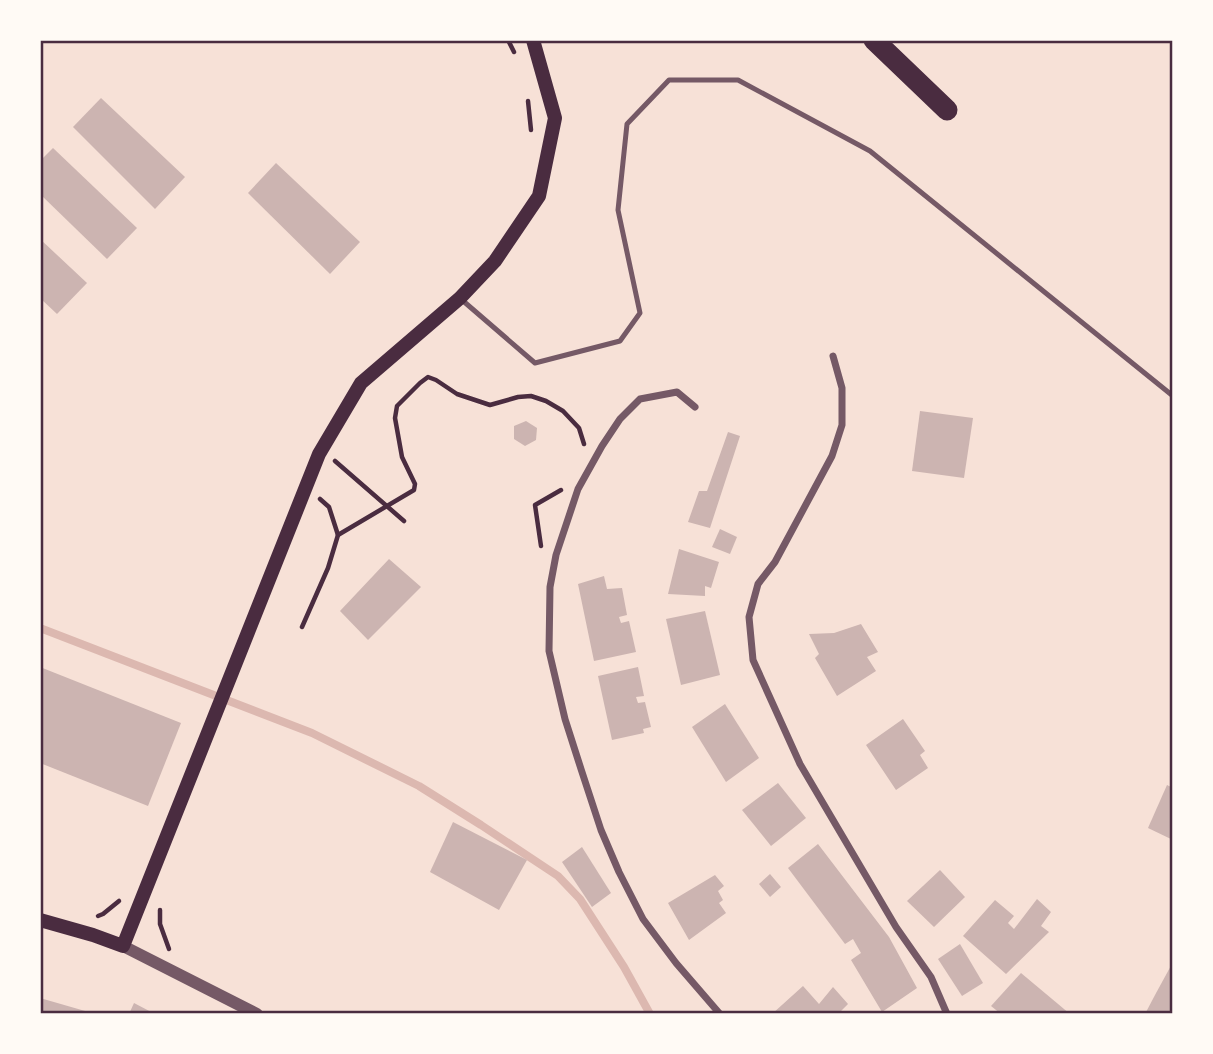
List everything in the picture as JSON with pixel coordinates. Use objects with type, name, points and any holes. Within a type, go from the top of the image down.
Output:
[{"type":"highway","points":[[874,40],[947,110]]},
{"type":"main road","points":[[40,920],[123,946],[319,454],[361,383],[460,298],[495,261],[539,196],[555,118],[533,40]]},
{"type":"street","points":[[834,356],[842,388],[842,425],[832,456],[775,562],[758,584],[749,617],[754,660],[800,764],[896,927],[930,977],[947,1014]]},
{"type":"street","points":[[695,407],[677,392],[640,399],[620,419],[601,446],[578,489],[556,555],[550,592],[549,651],[565,719],[619,873],[643,919],[720,1014]]},
{"type":"street","points":[[123,946],[257,1014]]},
{"type":"lane","points":[[460,298],[535,363],[620,341],[640,313],[618,210],[627,124],[669,80],[738,79],[870,151],[1173,396]]},
{"type":"path","points":[[338,535],[414,491],[415,484],[402,457],[395,418],[397,406],[428,377],[457,394],[490,405],[531,396],[546,401],[564,411],[579,428],[584,450]]},
{"type":"path","points":[[334,460],[404,521]]},
{"type":"path","points":[[550,592],[535,505],[569,484]]},
{"type":"path","points":[[302,626],[328,568],[338,535],[329,507],[305,487]]},
{"type":"path","points":[[91,917],[103,914],[119,902],[122,896]]},
{"type":"path","points":[[162,905],[160,924],[170,950]]},
{"type":"building","points":[[101,98],[185,177],[155,209],[73,127]]},
{"type":"building","points":[[53,148],[137,228],[107,259],[40,194],[40,161]]},
{"type":"building","points":[[276,163],[360,242],[330,274],[248,193]]},
{"type":"building","points":[[40,239],[87,283],[57,314],[40,298]]},
{"type":"building","points":[[920,411],[973,418],[964,478],[912,471]]},
{"type":"building","points":[[526,421],[537,428],[536,440],[525,446],[514,439],[514,426]]},
{"type":"building","points":[[728,432],[740,436],[710,528],[688,522],[699,491],[707,491]]},
{"type":"building","points":[[720,529],[737,537],[730,554],[712,547]]},
{"type":"building","points":[[679,549],[719,562],[711,588],[705,586],[705,596],[668,594]]},
{"type":"building","points":[[389,559],[421,587],[368,640],[340,611]]},
{"type":"building","points":[[604,576],[607,589],[622,588],[627,615],[619,617],[621,623],[629,621],[636,652],[594,661],[578,584]]},
{"type":"building","points":[[705,611],[720,675],[681,685],[666,619]]},
{"type":"building","points":[[861,624],[878,652],[867,657],[876,671],[837,696],[815,658],[819,654],[809,634],[834,633]]},
{"type":"building","points":[[40,667],[181,723],[148,806],[40,763]]},
{"type":"building","points":[[638,667],[644,696],[636,697],[638,703],[645,702],[651,727],[643,729],[644,733],[612,740],[598,676]]},
{"type":"building","points":[[725,704],[759,758],[726,782],[692,727]]},
{"type":"building","points":[[903,719],[925,751],[920,755],[928,768],[896,790],[866,745]]},
{"type":"building","points":[[778,783],[806,818],[771,846],[742,810]]},
{"type":"building","points":[[1167,785],[1173,788],[1173,840],[1148,828]]},
{"type":"building","points":[[453,822],[527,860],[499,910],[430,872]]},
{"type":"building","points":[[818,844],[889,937],[917,988],[882,1012],[851,960],[861,953],[853,939],[845,944],[788,868]]},
{"type":"building","points":[[582,847],[611,893],[592,907],[562,862]]},
{"type":"building","points":[[940,870],[965,897],[934,927],[907,901]]},
{"type":"building","points":[[770,874],[781,887],[770,897],[759,884]]},
{"type":"building","points":[[715,875],[724,886],[718,891],[723,900],[719,903],[726,913],[689,940],[668,903]]},
{"type":"building","points":[[1037,899],[1051,912],[1041,926],[1049,932],[1006,974],[963,936],[995,900],[1014,916],[1008,923],[1014,929]]},
{"type":"building","points":[[960,944],[983,983],[962,996],[938,959]]},
{"type":"building","points":[[1173,962],[1173,1014],[1145,1014],[1155,995]]},
{"type":"building","points":[[1021,973],[1070,1014],[1001,1014],[991,1006]]},
{"type":"building","points":[[803,986],[819,1004],[833,987],[848,1004],[838,1014],[772,1014]]},
{"type":"building","points":[[40,998],[92,1013],[92,1014],[40,1014]]},
{"type":"building","points":[[134,1003],[155,1014],[129,1014]]},
{"type":"waterway","points":[[40,628],[312,733],[419,786],[481,825],[558,876],[580,899],[624,967],[650,1014]]}]
